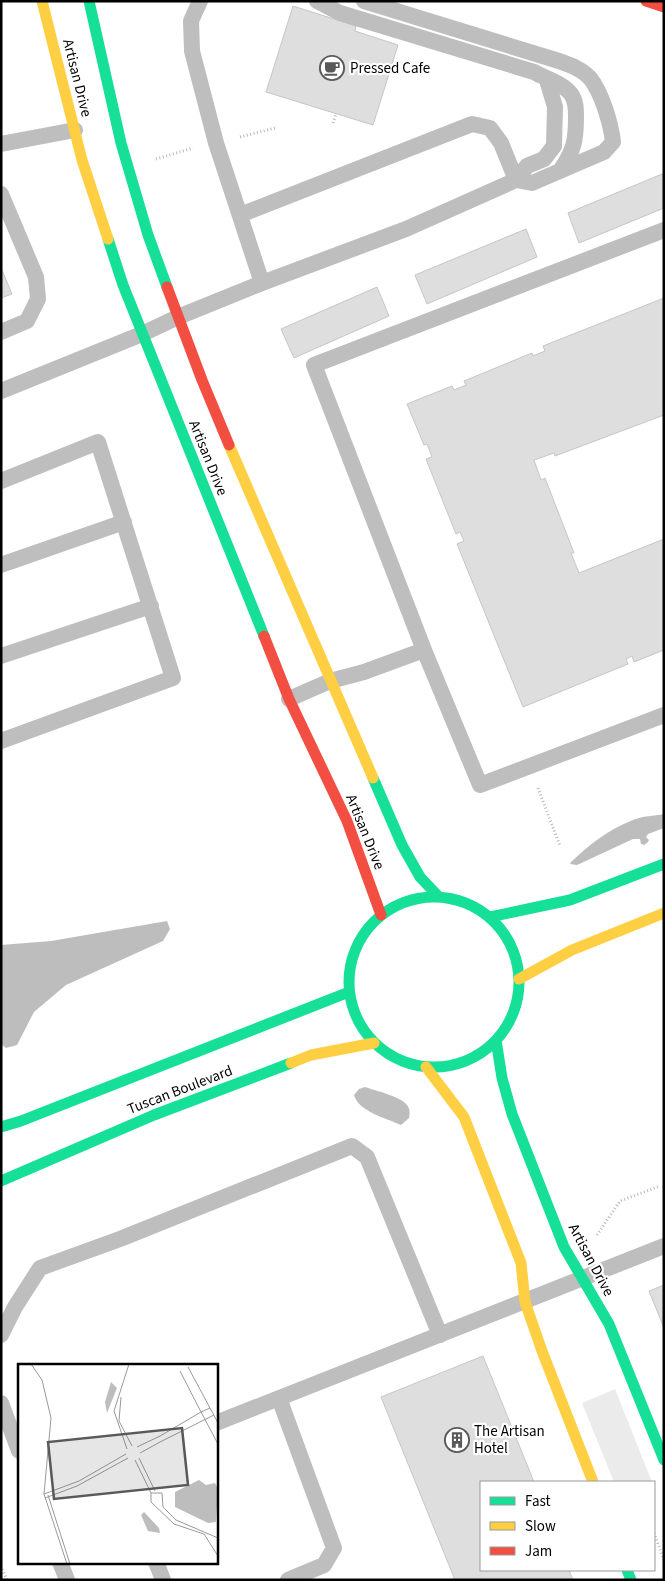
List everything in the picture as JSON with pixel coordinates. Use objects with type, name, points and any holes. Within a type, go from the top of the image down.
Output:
[{"type":"main road","name":"Artisan Drive","points":[[42,1],[82,160],[120,276],[289,699],[347,821],[381,915]]},
{"type":"main road","name":"Artisan Drive","points":[[89,1],[121,143],[148,235],[206,389],[402,845],[420,877],[438,896]]},
{"type":"main road","points":[[646,1],[664,7]]},
{"type":"main road","points":[[490,917],[570,900],[664,864]]},
{"type":"main road","points":[[438,896],[466,902],[490,917],[505,935],[516,956],[520,979],[515,1008],[502,1033],[496,1040],[481,1053],[455,1065],[426,1067],[398,1060],[374,1043],[357,1020],[349,992],[351,963],[362,936],[381,915],[398,904],[438,896]]},
{"type":"main road","points":[[520,979],[572,950],[664,913]]},
{"type":"main road","name":"Tuscan Boulevard","points":[[1,1127],[21,1121],[349,992]]},
{"type":"main road","name":"Artisan Drive","points":[[496,1040],[502,1078],[512,1114],[564,1247],[609,1324],[664,1460]]},
{"type":"main road","name":"Tuscan Boulevard","points":[[1,1181],[154,1115],[311,1055],[374,1043]]},
{"type":"main road","points":[[426,1067],[464,1117],[521,1262],[526,1302],[593,1481]]},
{"type":"lane","points":[[200,1],[190,21],[192,51],[216,143],[262,284]]},
{"type":"lane","points":[[317,1],[340,14],[534,72],[561,86],[571,94],[576,105],[576,139],[570,156],[560,171]]},
{"type":"lane","points":[[364,1],[559,61],[577,68],[590,78],[600,96],[612,131],[613,142],[604,152],[532,183],[516,180]]},
{"type":"lane","points":[[1,391],[142,334],[178,317],[406,229],[516,180],[527,166],[544,159],[554,146],[555,107],[547,80]]},
{"type":"lane","points":[[240,215],[472,124],[490,128],[501,143],[516,180]]},
{"type":"lane","points":[[1,144],[75,130]]},
{"type":"lane","points":[[1,194],[36,278],[38,299],[28,321],[1,332]]},
{"type":"lane","points":[[664,230],[314,365],[424,650],[480,785],[664,715]]},
{"type":"lane","points":[[1,481],[98,442],[174,678],[1,741]]},
{"type":"lane","points":[[1,565],[124,522]]},
{"type":"lane","points":[[1,656],[151,606]]},
{"type":"lane","points":[[289,699],[330,681],[364,672],[424,650]]},
{"type":"lane","points":[[1,1335],[15,1307],[40,1268],[120,1239],[352,1146],[367,1157],[440,1335]]},
{"type":"lane","points":[[218,1422],[664,1246]]},
{"type":"lane","points":[[279,1398],[334,1548],[324,1565],[288,1580]]},
{"type":"lane","points":[[1,1403],[18,1447]]},
{"type":"lane","points":[[61,1564],[67,1580]]},
{"type":"lane","points":[[157,1564],[163,1580]]},
{"type":"path","points":[[333,123],[336,114]]},
{"type":"path","points":[[232,139],[275,128]]},
{"type":"path","points":[[148,161],[197,147]]},
{"type":"path","points":[[538,787],[560,846]]},
{"type":"path","points":[[597,1234],[620,1201],[660,1186]]},
{"type":"path","points":[[655,1537],[664,1560]]},
{"type":"path","points":[[1,1566],[7,1580]]},
{"type":"shaded area","points":[[664,814],[664,828],[648,834],[646,837],[649,840],[644,845],[641,844],[640,839],[633,839],[577,865],[570,864],[592,844],[616,828],[637,819]]},
{"type":"shaded area","points":[[167,921],[170,929],[163,941],[66,985],[34,1012],[17,1045],[6,1048],[1,1044],[1,945],[51,941]]},
{"type":"shaded area","points":[[365,1087],[394,1096],[404,1102],[409,1108],[409,1118],[401,1125],[361,1106],[354,1095],[359,1089]]},
{"type":"shaded area","points":[[615,1389],[652,1481],[614,1481],[582,1403]]},
{"type":"building","name":"Pressed Cafe","points":[[293,6],[356,26],[355,31],[398,45],[373,125],[266,92]]},
{"type":"building","points":[[662,174],[664,179],[664,208],[579,243],[568,213]]},
{"type":"building","points":[[526,229],[537,257],[427,304],[415,275]]},
{"type":"building","points":[[1,268],[12,294],[1,298]]},
{"type":"building","points":[[377,287],[389,316],[294,358],[281,329]]},
{"type":"building","points":[[664,298],[664,415],[555,456],[554,453],[534,460],[541,480],[545,478],[574,553],[571,553],[579,573],[664,539],[664,650],[634,662],[632,656],[626,659],[628,664],[523,707],[457,544],[464,541],[460,532],[456,534],[426,459],[432,457],[427,444],[424,445],[407,404],[452,386],[454,390],[466,385],[464,381],[532,353],[533,356],[545,351],[543,346]]},
{"type":"building","points":[[664,1285],[664,1328],[649,1291]]},
{"type":"building","name":"The Artisan Hotel","points":[[483,1356],[534,1481],[480,1481],[480,1571],[569,1571],[573,1580],[455,1580],[381,1397]]},
{"type":"traffic: fast","points":[[89,1],[121,143],[148,235],[167,287]]},
{"type":"traffic: fast","points":[[108,239],[123,285],[264,636]]},
{"type":"traffic: fast","points":[[373,778],[402,845],[420,877],[438,896]]},
{"type":"traffic: fast","points":[[490,917],[570,900],[664,864]]},
{"type":"traffic: fast","points":[[434,897],[459,901],[474,907],[488,916],[500,928],[509,942],[515,957],[519,982],[515,1007],[509,1022],[500,1036],[488,1048],[474,1057],[459,1063],[434,1067],[409,1063],[394,1057],[380,1048],[368,1036],[359,1022],[353,1007],[349,982],[353,957],[359,942],[368,928],[380,916],[394,907],[409,901],[434,897]]},
{"type":"traffic: fast","points":[[1,1127],[21,1121],[349,992]]},
{"type":"traffic: fast","points":[[496,1040],[502,1078],[512,1114],[564,1247],[609,1324],[664,1460]]},
{"type":"traffic: fast","points":[[1,1181],[154,1115],[291,1063]]},
{"type":"traffic: fast","points":[[627,1571],[631,1580]]},
{"type":"traffic: slow","points":[[42,1],[82,160],[108,239]]},
{"type":"traffic: slow","points":[[229,445],[373,778]]},
{"type":"traffic: slow","points":[[519,979],[572,950],[664,913]]},
{"type":"traffic: slow","points":[[291,1063],[311,1055],[374,1043]]},
{"type":"traffic: slow","points":[[426,1067],[464,1117],[521,1263],[525,1302],[593,1481]]},
{"type":"traffic: jam","points":[[646,1],[664,7]]},
{"type":"traffic: jam","points":[[167,287],[229,445]]},
{"type":"traffic: jam","points":[[264,636],[289,699],[347,821],[381,915]]},
{"type":"place","name":"Pressed Cafe","points":[[332,68]]},
{"type":"place","name":"The Artisan Hotel","points":[[457,1440]]}]
